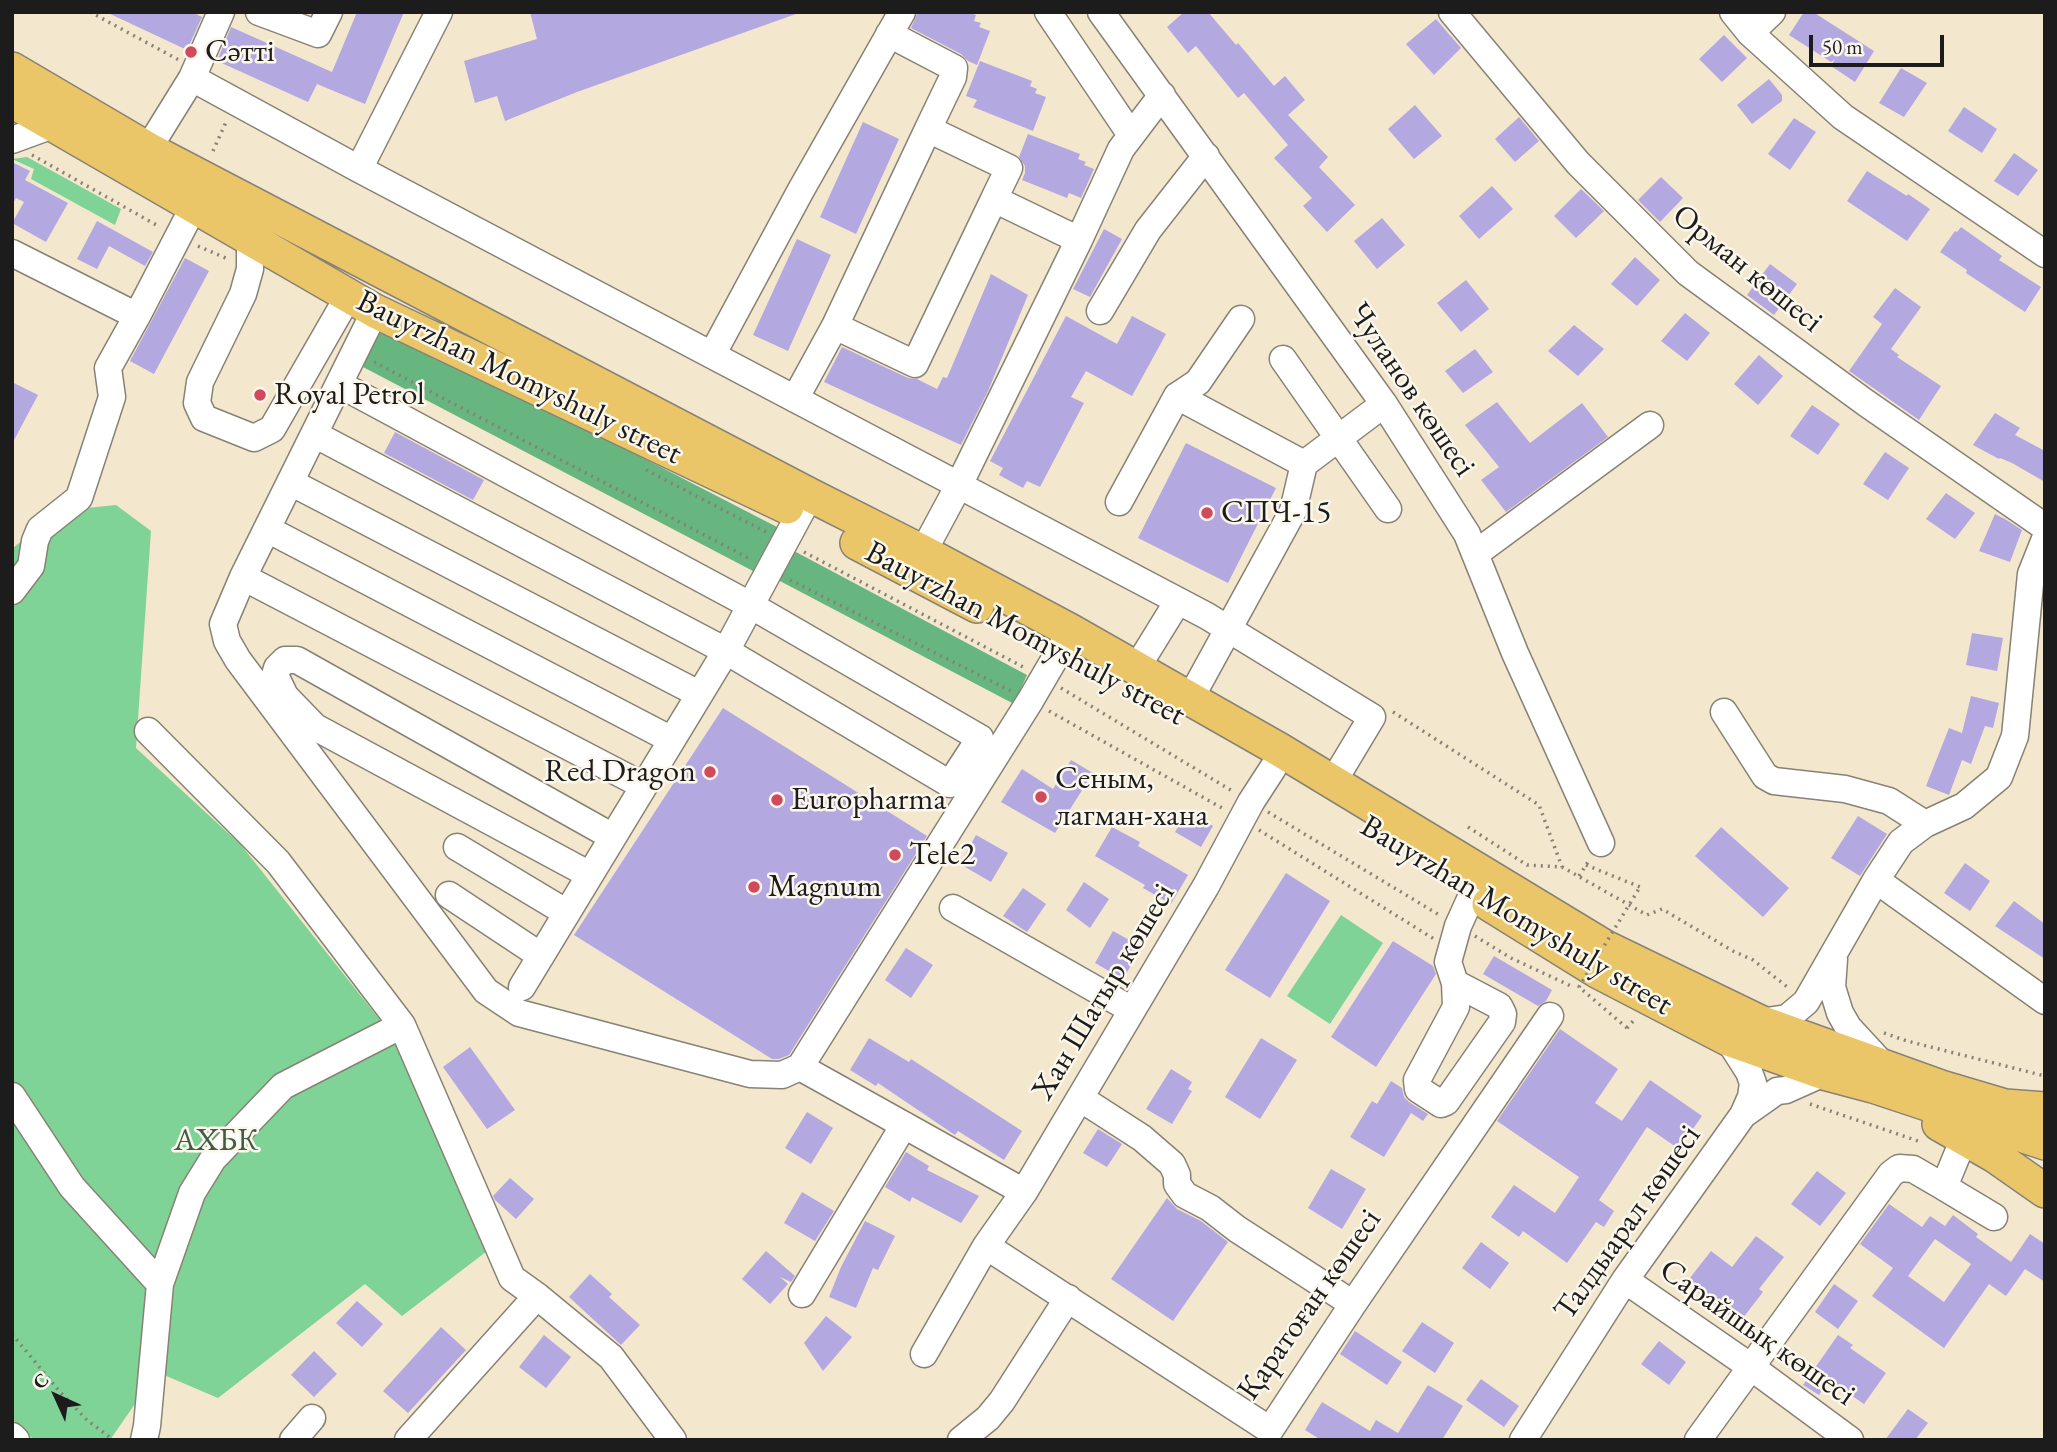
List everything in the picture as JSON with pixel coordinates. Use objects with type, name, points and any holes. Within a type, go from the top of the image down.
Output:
[{"type":"main road","points":[[12,57],[53,110]]},
{"type":"main road","name":"Bauyrzhan Momyshuly street","points":[[12,69],[53,110],[194,206],[362,303],[805,504],[923,552],[1597,971],[1728,1039],[1824,1073],[1878,1076]]},
{"type":"main road","name":"Bauyrzhan Momyshuly street","points":[[12,101],[53,110],[148,149],[805,504],[1066,641],[1136,669],[1333,782],[1605,947],[1760,1023],[1878,1076],[2045,1143]]},
{"type":"main road","points":[[1878,1076],[1941,1087],[2045,1118]]},
{"type":"main road","points":[[1878,1076],[1964,1138],[2045,1191]]},
{"type":"main road","points":[[2005,1106],[2045,1109]]},
{"type":"street","points":[[148,149],[192,78],[221,12]]},
{"type":"street","points":[[259,12],[318,34],[329,12]]},
{"type":"street","points":[[359,169],[439,12]]},
{"type":"street","points":[[1048,12],[1132,135]]},
{"type":"street","name":"Чуланов көшесі","points":[[1101,12],[1384,404],[1467,534],[1515,653],[1601,843]]},
{"type":"street","name":"Орман көшесі","points":[[1452,12],[1578,163],[1688,273],[1820,371],[2045,527]]},
{"type":"street","points":[[1733,12],[1750,33],[1843,117],[2045,254]]},
{"type":"street","points":[[1750,33],[1772,12]]},
{"type":"street","points":[[712,355],[801,190],[896,23],[954,68],[954,77],[835,326],[795,399]]},
{"type":"street","points":[[192,78],[1228,629],[1372,718],[1333,782]]},
{"type":"street","points":[[923,552],[959,485],[1121,149],[1161,95]]},
{"type":"street","points":[[12,140],[53,110]]},
{"type":"street","points":[[835,326],[915,364],[994,200],[1009,168],[929,129]]},
{"type":"street","points":[[1100,310],[1148,230],[1206,156]]},
{"type":"street","points":[[994,200],[1079,240]]},
{"type":"street","points":[[12,591],[31,566],[40,529],[79,498],[112,397],[108,368],[194,206]]},
{"type":"street","points":[[250,238],[250,269],[243,294],[200,382],[197,402],[204,418],[254,438],[272,429],[362,303]]},
{"type":"street","points":[[12,253],[137,316]]},
{"type":"street","points":[[362,303],[355,352],[243,577],[223,624],[227,641],[238,660],[486,991],[519,1013],[750,1074],[782,1075],[800,1067],[959,790],[989,744],[1030,701],[1066,641]]},
{"type":"street","points":[[1119,502],[1177,396],[1198,382],[1241,318]]},
{"type":"street","points":[[1283,359],[1388,509]]},
{"type":"street","points":[[339,384],[750,605],[989,744]]},
{"type":"street","points":[[1177,396],[1304,464]]},
{"type":"street","points":[[1190,699],[1293,511],[1304,464],[1384,404]]},
{"type":"street","points":[[1475,554],[1650,425]]},
{"type":"street","points":[[314,434],[726,651],[959,790]]},
{"type":"street","points":[[290,482],[699,694]]},
{"type":"street","points":[[522,987],[726,651],[805,504]]},
{"type":"street","points":[[267,529],[672,740]]},
{"type":"street","points":[[1760,1023],[1787,1018],[1806,1002],[1901,842],[1924,824],[1964,806],[2000,777],[2015,736],[2036,627],[2031,574],[2045,539]]},
{"type":"street","points":[[243,577],[644,786]]},
{"type":"street","points":[[1136,669],[1178,601]]},
{"type":"street","points":[[590,875],[315,727],[285,696],[275,675],[277,668],[285,660],[297,660],[613,837]]},
{"type":"street","points":[[1724,712],[1765,776],[1774,781],[1845,789],[1889,801],[1924,824]]},
{"type":"street","points":[[149,731],[278,862],[402,1025],[512,1278],[611,1357],[673,1440]]},
{"type":"street","name":"Хан Шатыр көшесі","points":[[924,1354],[986,1246],[1024,1192],[1080,1098],[1273,768]]},
{"type":"street","points":[[457,847],[567,913]]},
{"type":"street","points":[[1876,880],[2045,1001]]},
{"type":"street","points":[[1455,983],[1448,962],[1458,926],[1473,893]]},
{"type":"street","points":[[449,895],[541,956]]},
{"type":"street","points":[[953,908],[1132,1010]]},
{"type":"street","points":[[1836,951],[1832,969],[1835,999],[1878,1076]]},
{"type":"street","name":"Қаратоған көшесі","points":[[986,1246],[1068,1298],[1270,1435],[1353,1304],[1550,1016]]},
{"type":"street","points":[[144,1440],[160,1284],[192,1193],[213,1159],[283,1086],[402,1025]]},
{"type":"street","name":"Талдыарал көшесі","points":[[1522,1440],[1625,1280],[1743,1115],[1751,1097],[1753,1083],[1728,1039]]},
{"type":"street","points":[[800,1067],[1024,1192]]},
{"type":"street","points":[[1743,1115],[1769,1096],[1824,1073]]},
{"type":"street","points":[[12,1096],[72,1187],[160,1284]]},
{"type":"street","points":[[1080,1098],[1142,1138],[1172,1164],[1177,1175],[1177,1184],[1185,1195],[1210,1208],[1237,1229],[1353,1304]]},
{"type":"street","points":[[802,1294],[904,1125]]},
{"type":"street","points":[[1944,1187],[1964,1138]]},
{"type":"street","points":[[1698,1440],[1891,1174],[1899,1168],[1913,1170],[1994,1217]]},
{"type":"street","name":"Сарайшық көшесі","points":[[1625,1280],[1751,1367],[1850,1440]]},
{"type":"street","points":[[408,1440],[537,1296]]},
{"type":"street","points":[[961,1440],[988,1418],[1002,1401],[1068,1298]]},
{"type":"street","points":[[293,1440],[312,1418]]},
{"type":"path","points":[[355,352],[769,569],[1030,701],[1242,819],[1441,944]]},
{"type":"path","points":[[1468,827],[1527,866],[1562,867],[1647,915],[1662,909],[1732,951],[1753,960],[1792,990]]},
{"type":"path","points":[[1586,865],[1640,887],[1579,987],[1627,1028],[1636,1018]]},
{"type":"path","points":[[1845,1020],[1907,1041],[2045,1076]]},
{"type":"path","points":[[12,1334],[60,1392],[87,1420],[113,1440]]},
{"type":"green space","points":[[27,157],[121,209],[115,225],[31,179],[34,169],[12,159]]},
{"type":"green space","points":[[383,324],[777,527],[753,571],[363,367]]},
{"type":"green space","name":"АХБК","points":[[116,505],[151,531],[136,748],[241,845],[388,1030],[495,1245],[402,1316],[365,1284],[218,1398],[157,1372],[110,1440],[34,1440],[12,1419],[12,549],[57,511]]},
{"type":"green space","points":[[794,551],[1027,675],[1014,704],[778,580]]},
{"type":"green space","points":[[1341,915],[1383,943],[1330,1024],[1287,996]]},
{"type":"building","points":[[106,12],[192,12],[202,17],[187,50]]},
{"type":"building","points":[[357,12],[404,12],[365,104],[317,84],[308,102],[217,61],[231,27],[332,72]]},
{"type":"building","points":[[530,12],[796,14],[577,92],[505,121],[497,96],[475,103],[464,61],[537,39]]},
{"type":"building","points":[[918,12],[968,12],[976,15],[974,21],[981,23],[979,27],[990,31],[977,65],[911,28]]},
{"type":"building","points":[[1184,12],[1208,12],[1274,86],[1285,76],[1305,100],[1288,115],[1328,157],[1319,167],[1355,205],[1327,232],[1303,206],[1312,198],[1274,158],[1288,145],[1244,93],[1238,98],[1196,46],[1188,53],[1167,27]]},
{"type":"building","points":[[1804,12],[1813,12],[1874,51],[1855,82],[1831,66],[1835,59],[1831,62],[1789,35]]},
{"type":"building","points":[[1436,19],[1461,48],[1434,75],[1406,44]]},
{"type":"building","points":[[1724,35],[1747,58],[1722,82],[1699,59]]},
{"type":"building","points":[[980,61],[1032,81],[1030,86],[1037,89],[1035,93],[1046,97],[1033,131],[973,107],[977,100],[966,96]]},
{"type":"building","points":[[1901,68],[1927,83],[1904,117],[1879,103]]},
{"type":"building","points":[[1769,79],[1782,95],[1782,101],[1752,124],[1737,105]]},
{"type":"building","points":[[1415,105],[1442,136],[1414,159],[1388,129]]},
{"type":"building","points":[[1964,107],[1997,129],[1982,153],[1948,131]]},
{"type":"building","points":[[1519,117],[1539,141],[1515,162],[1495,139]]},
{"type":"building","points":[[1794,118],[1816,132],[1790,170],[1768,154]]},
{"type":"building","points":[[863,122],[899,139],[856,234],[820,217]]},
{"type":"building","points":[[1028,134],[1080,154],[1078,159],[1094,169],[1081,198],[1069,193],[1067,198],[1022,180],[1025,166],[1019,157]]},
{"type":"building","points":[[2014,153],[2038,170],[2018,196],[1994,181]]},
{"type":"building","points":[[12,162],[30,171],[25,180],[68,203],[46,242],[12,223],[24,202],[16,198],[12,205]]},
{"type":"building","points":[[1867,171],[1930,209],[1907,241],[1847,201]]},
{"type":"building","points":[[1661,177],[1683,198],[1660,222],[1638,200]]},
{"type":"building","points":[[1492,186],[1513,209],[1479,239],[1459,216]]},
{"type":"building","points":[[1581,189],[1604,211],[1576,238],[1554,216]]},
{"type":"building","points":[[1382,218],[1405,245],[1377,269],[1354,241]]},
{"type":"building","points":[[97,221],[153,252],[145,266],[109,246],[97,269],[77,259]]},
{"type":"building","points":[[1961,227],[2002,256],[1999,260],[2041,287],[2025,312],[1966,273],[1967,270],[1940,252]]},
{"type":"building","points":[[1104,229],[1122,239],[1090,297],[1073,289]]},
{"type":"building","points":[[797,239],[831,255],[788,351],[753,335]]},
{"type":"building","points":[[1635,257],[1660,280],[1637,306],[1611,284]]},
{"type":"building","points":[[185,258],[209,271],[154,374],[130,361]]},
{"type":"building","points":[[1770,264],[1797,284],[1774,315],[1747,295]]},
{"type":"building","points":[[991,274],[1028,295],[988,391],[961,445],[824,382],[842,347],[937,389],[943,377],[947,378]]},
{"type":"building","points":[[1466,280],[1489,309],[1461,332],[1437,303]]},
{"type":"building","points":[[1895,288],[1921,307],[1891,349],[1899,355],[1897,357],[1941,386],[1919,420],[1849,371],[1882,324],[1873,317]]},
{"type":"building","points":[[1685,313],[1710,333],[1687,361],[1661,341]]},
{"type":"building","points":[[1066,316],[1117,344],[1132,316],[1166,334],[1132,396],[1086,371],[1071,397],[1084,403],[1040,487],[1027,481],[1023,488],[999,475],[1003,468],[990,461]]},
{"type":"building","points":[[1574,325],[1604,349],[1578,376],[1548,351]]},
{"type":"building","points":[[1475,349],[1493,372],[1463,393],[1445,371]]},
{"type":"building","points":[[1759,355],[1783,376],[1758,405],[1734,384]]},
{"type":"building","points":[[12,382],[38,395],[12,444]]},
{"type":"building","points":[[1497,402],[1530,443],[1582,403],[1608,437],[1506,512],[1481,480],[1499,467],[1465,425]]},
{"type":"building","points":[[1812,405],[1840,424],[1818,455],[1790,436]]},
{"type":"building","points":[[1995,413],[2020,428],[2015,435],[2045,451],[2045,482],[1973,445]]},
{"type":"building","points":[[395,432],[484,480],[473,500],[384,453]]},
{"type":"building","name":"СПЧ-15","points":[[1186,443],[1276,488],[1228,583],[1138,538]]},
{"type":"building","points":[[1885,452],[1909,468],[1888,500],[1863,484]]},
{"type":"building","points":[[1946,493],[1975,513],[1955,539],[1926,519]]},
{"type":"building","points":[[1995,514],[2022,530],[2010,562],[1979,551]]},
{"type":"building","points":[[1972,633],[2003,638],[1997,671],[1966,665]]},
{"type":"building","points":[[1971,696],[1999,703],[1993,728],[1985,726],[1971,764],[1962,760],[1949,795],[1926,786],[1949,728],[1962,733]]},
{"type":"building","name":"Magnum","points":[[723,708],[927,836],[789,1055],[779,1059],[772,1059],[574,935]]},
{"type":"building","name":"Сеным, лагман-хана","points":[[1071,760],[1093,773],[1055,833],[1001,802],[1022,769],[1053,789]]},
{"type":"building","points":[[1188,811],[1213,826],[1201,847],[1175,832]]},
{"type":"building","points":[[1858,816],[1887,834],[1860,876],[1831,858]]},
{"type":"building","points":[[1112,827],[1140,842],[1138,846],[1188,875],[1171,904],[1143,888],[1145,885],[1095,856]]},
{"type":"building","points":[[1721,827],[1789,888],[1763,917],[1695,856]]},
{"type":"building","points":[[976,835],[1008,853],[991,882],[960,864]]},
{"type":"building","points":[[1965,863],[1990,881],[1970,911],[1944,893]]},
{"type":"building","points":[[1286,873],[1330,901],[1270,998],[1225,970]]},
{"type":"building","points":[[1084,882],[1109,899],[1090,928],[1066,910]]},
{"type":"building","points":[[1023,888],[1046,904],[1027,932],[1003,916]]},
{"type":"building","points":[[2014,901],[2045,924],[2045,959],[1995,926]]},
{"type":"building","points":[[1113,931],[1142,947],[1123,979],[1095,963]]},
{"type":"building","points":[[1393,941],[1433,966],[1436,974],[1376,1067],[1331,1037]]},
{"type":"building","points":[[906,948],[933,965],[911,998],[885,980]]},
{"type":"building","points":[[1494,956],[1552,990],[1546,1001],[1538,1006],[1483,974]]},
{"type":"building","points":[[1560,1029],[1618,1069],[1595,1103],[1622,1121],[1650,1080],[1702,1116],[1679,1149],[1647,1127],[1599,1200],[1614,1211],[1604,1227],[1596,1222],[1567,1263],[1523,1231],[1519,1237],[1491,1217],[1514,1185],[1555,1213],[1579,1177],[1497,1121]]},
{"type":"building","points":[[869,1038],[909,1062],[911,1059],[1022,1131],[1004,1160],[958,1131],[955,1135],[878,1083],[876,1086],[850,1070]]},
{"type":"building","points":[[1261,1038],[1297,1060],[1260,1119],[1225,1097]]},
{"type":"building","points":[[470,1047],[515,1110],[487,1129],[443,1067]]},
{"type":"building","points":[[1171,1069],[1192,1082],[1188,1089],[1192,1091],[1172,1124],[1146,1109]]},
{"type":"building","points":[[1391,1081],[1402,1088],[1404,1097],[1409,1102],[1428,1114],[1423,1121],[1411,1113],[1384,1157],[1350,1137],[1372,1101],[1377,1104]]},
{"type":"building","points":[[807,1112],[833,1128],[811,1164],[785,1148]]},
{"type":"building","points":[[1098,1129],[1122,1144],[1107,1167],[1083,1153]]},
{"type":"building","points":[[906,1152],[929,1166],[927,1170],[979,1196],[961,1223],[912,1197],[910,1202],[885,1187]]},
{"type":"building","points":[[1331,1169],[1366,1189],[1342,1229],[1308,1208]]},
{"type":"building","points":[[1817,1171],[1846,1193],[1820,1226],[1791,1204]]},
{"type":"building","points":[[510,1178],[534,1199],[516,1219],[493,1196]]},
{"type":"building","points":[[802,1192],[834,1211],[815,1241],[784,1223]]},
{"type":"building","points":[[1167,1198],[1177,1209],[1201,1221],[1228,1242],[1173,1321],[1111,1279]]},
{"type":"building","points":[[1889,1204],[1922,1227],[1930,1216],[1945,1226],[1953,1215],[1978,1234],[1976,1237],[2011,1262],[2030,1234],[2045,1244],[2045,1282],[2025,1269],[2006,1296],[1989,1284],[1944,1348],[1872,1296],[1893,1268],[1860,1244]],"holes":[[[1935,1239],[1971,1264],[1944,1302],[1908,1276]]]},
{"type":"building","points":[[865,1221],[895,1236],[878,1270],[873,1268],[856,1308],[829,1297]]},
{"type":"building","points":[[1756,1236],[1784,1257],[1759,1289],[1763,1292],[1739,1323],[1686,1283],[1711,1251],[1732,1267]]},
{"type":"building","points":[[1481,1242],[1509,1263],[1490,1289],[1462,1268]]},
{"type":"building","points":[[766,1251],[795,1276],[791,1282],[780,1277],[788,1284],[770,1304],[742,1279]]},
{"type":"building","points":[[590,1274],[612,1294],[609,1297],[640,1325],[621,1345],[569,1297]]},
{"type":"building","points":[[1834,1284],[1858,1301],[1838,1329],[1815,1312]]},
{"type":"building","points":[[357,1301],[383,1324],[362,1347],[336,1323]]},
{"type":"building","points":[[826,1316],[852,1337],[823,1371],[804,1343]]},
{"type":"building","points":[[1422,1322],[1454,1343],[1435,1373],[1402,1351]]},
{"type":"building","points":[[441,1327],[466,1350],[408,1413],[383,1391]]},
{"type":"building","points":[[1355,1331],[1402,1362],[1387,1385],[1340,1354]]},
{"type":"building","points":[[544,1335],[571,1357],[546,1388],[519,1367]]},
{"type":"building","points":[[1838,1335],[1853,1345],[1850,1348],[1886,1373],[1864,1404],[1829,1380],[1819,1395],[1803,1385]]},
{"type":"building","points":[[1659,1341],[1686,1362],[1669,1385],[1641,1364]]},
{"type":"building","points":[[314,1351],[337,1374],[314,1397],[291,1375]]},
{"type":"building","points":[[1481,1379],[1519,1406],[1504,1427],[1466,1400]]},
{"type":"building","points":[[1428,1385],[1463,1406],[1442,1440],[1321,1440],[1305,1430],[1322,1402],[1370,1431],[1376,1420],[1398,1433]]},
{"type":"building","points":[[1908,1409],[1928,1423],[1915,1440],[1885,1440]]},
{"type":"place","name":"Сәтті","points":[[191,52]]},
{"type":"place","name":"Royal Petrol","points":[[260,395]]},
{"type":"place","name":"СПЧ-15","points":[[1207,513]]},
{"type":"place","name":"Red Dragon","points":[[710,772]]},
{"type":"place","name":"Сеным, лагман-хана","points":[[1041,797]]},
{"type":"place","name":"Europharma","points":[[777,800]]},
{"type":"place","name":"Tele2","points":[[895,855]]},
{"type":"place","name":"Magnum","points":[[754,887]]}]
